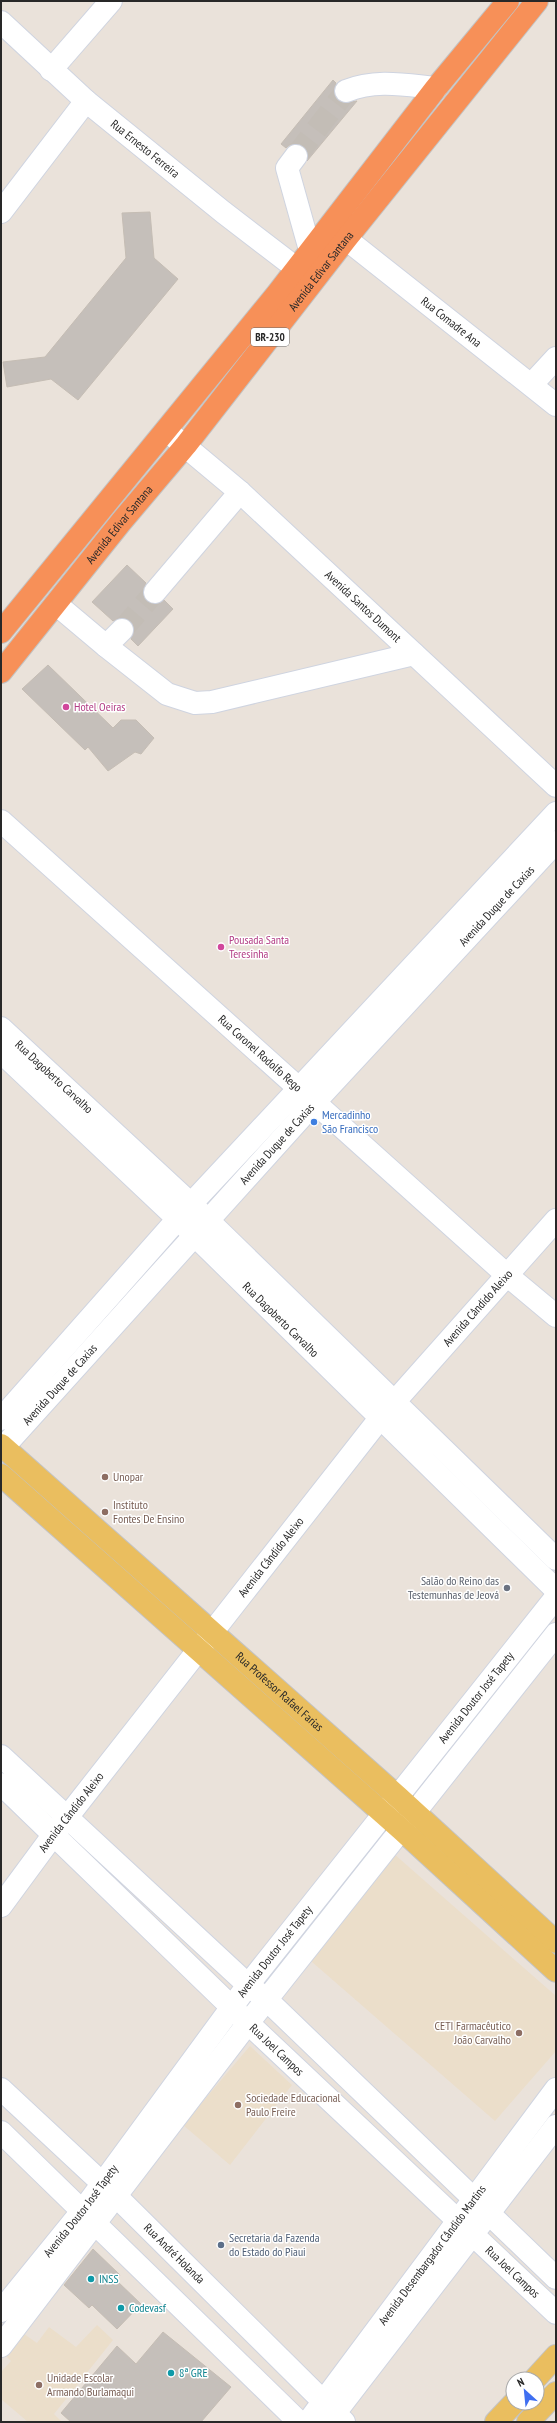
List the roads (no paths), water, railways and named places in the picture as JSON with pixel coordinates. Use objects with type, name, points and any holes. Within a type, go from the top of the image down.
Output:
[{"type":"highway","name":"Avenida Edivar Santana","points":[[1,632],[167,430],[285,300],[346,239],[471,65],[508,1]]},
{"type":"highway","name":"Avenida Edivar Santana","points":[[2,669],[56,604],[120,522],[186,445],[285,300],[296,268],[350,202],[436,88],[471,65],[537,1]]},
{"type":"main road","name":"Rua Professor Rafael Farias","points":[[2,1447],[383,1814],[556,1971]]},
{"type":"main road","name":"Rua Professor Rafael Farias","points":[[1,1475],[398,1797],[556,1942]]},
{"type":"main road","points":[[543,2371],[556,2356]]},
{"type":"main road","points":[[528,2422],[556,2393]]},
{"type":"main road","points":[[496,2422],[506,2411]]},
{"type":"street","points":[[51,70],[111,1]]},
{"type":"street","name":"Rua Ernesto Ferreira","points":[[1,22],[86,101],[223,212],[296,268]]},
{"type":"street","points":[[346,91],[362,84],[384,82],[436,88]]},
{"type":"street","points":[[1,212],[86,101]]},
{"type":"street","points":[[296,156],[288,168],[310,250]]},
{"type":"street","name":"Rua Comadre Ana","points":[[346,239],[532,384],[556,405]]},
{"type":"street","points":[[532,384],[556,358]]},
{"type":"street","name":"Avenida Santos Dumont","points":[[167,430],[240,492],[556,786]]},
{"type":"street","points":[[155,592],[240,492]]},
{"type":"street","points":[[56,604],[167,694],[180,700],[195,703],[212,702],[414,654]]},
{"type":"street","points":[[106,646],[122,630]]},
{"type":"street","name":"Avenida Duque de Caxias","points":[[2,1447],[202,1228],[307,1095],[556,813]]},
{"type":"street","name":"Rua Coronel Rodolfo Rego","points":[[1,821],[508,1276],[556,1316]]},
{"type":"street","name":"Avenida Duque de Caxias","points":[[1,1419],[185,1212],[307,1095],[556,842]]},
{"type":"street","name":"Rua Dagoberto Carvalho","points":[[1,1028],[185,1212],[388,1410],[556,1590]]},
{"type":"street","name":"Rua Dagoberto Carvalho","points":[[1,1052],[185,1212]]},
{"type":"street","name":"Avenida Cândido Aleixo","points":[[1,1906],[60,1826],[388,1410],[556,1220]]},
{"type":"street","name":"Rua Dagoberto Carvalho","points":[[388,1410],[556,1559]]},
{"type":"street","name":"Avenida Doutor José Tapety","points":[[110,2190],[232,2006],[556,1597]]},
{"type":"street","name":"Avenida Doutor José Tapety","points":[[1,2346],[89,2217],[110,2190],[267,2000],[556,1634]]},
{"type":"street","name":"Rua Joel Campos","points":[[1,1756],[60,1826],[248,2023],[556,2313]]},
{"type":"street","name":"Rua Joel Campos","points":[[1,1784],[60,1826],[267,2000],[480,2207],[556,2278]]},
{"type":"street","name":"Rua André Holanda","points":[[1,2089],[110,2190],[332,2415]]},
{"type":"street","name":"Avenida Desembargador Cândido Martins","points":[[480,2207],[556,2089]]},
{"type":"street","name":"Avenida Desembargador Cândido Martins","points":[[308,2422],[332,2415],[464,2227],[480,2207],[556,2126]]},
{"type":"street","points":[[1,2132],[299,2422]]},
{"type":"street","name":"Avenida Doutor José Tapety","points":[[1,2311],[89,2217]]},
{"type":"tunnel","points":[[296,156],[346,91]]},
{"type":"tunnel","points":[[122,630],[155,592]]},
{"type":"place","name":"Hotel Oeiras","points":[[66,707]]},
{"type":"place","name":"Pousada Santa Teresinha","points":[[221,947]]},
{"type":"place","name":"Mercadinho São Francisco","points":[[314,1122]]},
{"type":"place","name":"Unopar","points":[[105,1477]]},
{"type":"place","name":"Instituto Fontes De Ensino","points":[[105,1512]]},
{"type":"place","name":"Salão do Reino das Testemunhas de Jeová","points":[[507,1588]]},
{"type":"place","name":"CETI Farmacêutico João Carvalho","points":[[519,2033]]},
{"type":"place","name":"Sociedade Educacional Paulo Freire","points":[[238,2105]]},
{"type":"place","name":"Secretaria da Fazenda do Estado do Piaui","points":[[221,2245]]},
{"type":"place","name":"INSS","points":[[91,2279]]},
{"type":"place","name":"Codevasf","points":[[121,2308]]},
{"type":"place","name":"8ª GRE","points":[[171,2373]]},
{"type":"place","name":"Unidade Escolar Armando Burlamaqui","points":[[39,2385]]}]
